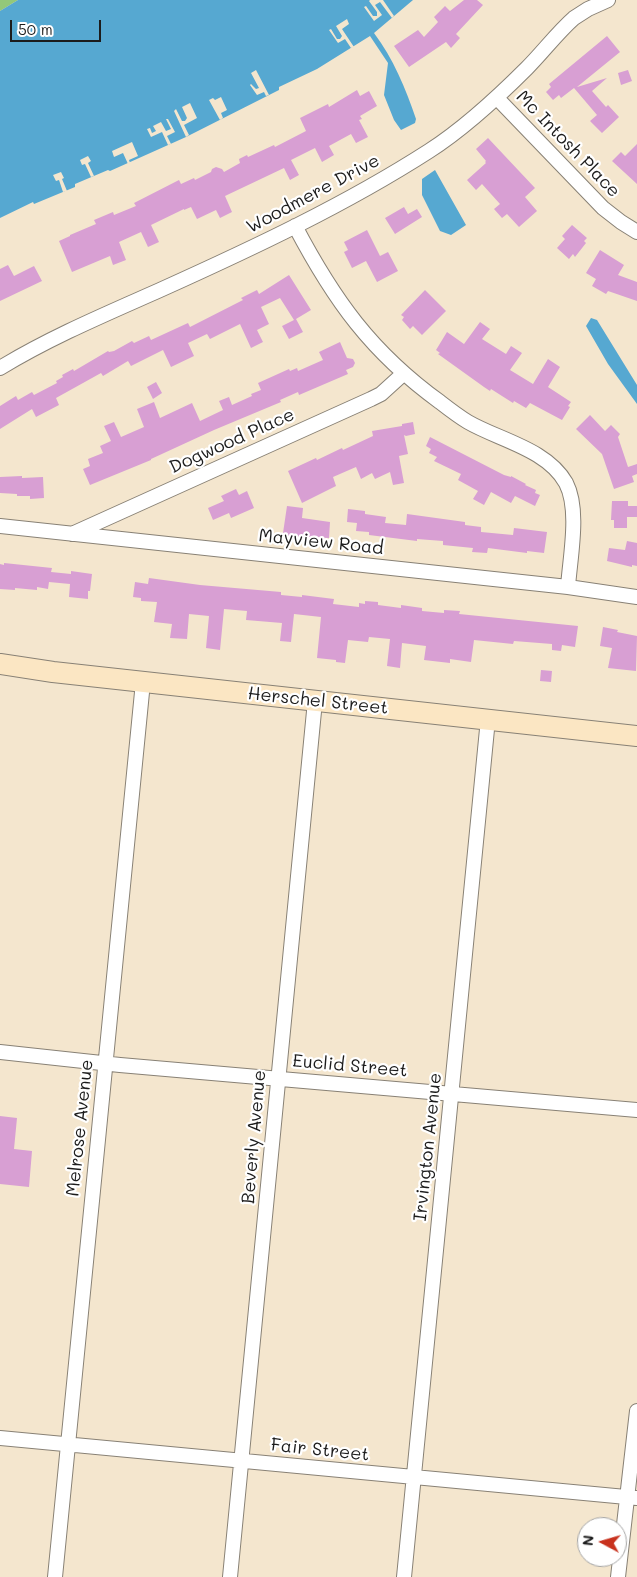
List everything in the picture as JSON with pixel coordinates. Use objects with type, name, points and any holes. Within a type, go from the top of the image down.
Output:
[{"type":"main road","name":"Herschel Street","points":[[2,663],[53,672],[637,736]]},
{"type":"street","name":"Woodmere Drive","points":[[0,368],[85,323],[295,226],[395,173],[465,126],[497,98],[574,18],[608,0]]},
{"type":"street","name":"Mc Intosh Place","points":[[497,98],[603,208],[637,232]]},
{"type":"street","points":[[295,226],[321,273],[347,313],[372,343],[403,374],[468,422],[535,454],[558,472],[566,484],[574,507],[568,587]]},
{"type":"street","name":"Dogwood Place","points":[[72,535],[371,399],[381,394],[403,374]]},
{"type":"street","name":"Mayview Road","points":[[0,526],[568,587],[637,597]]},
{"type":"street","name":"Melrose Avenue","points":[[55,1577],[143,682]]},
{"type":"street","name":"Beverly Avenue","points":[[230,1577],[315,701]]},
{"type":"street","name":"Irvington Avenue","points":[[404,1577],[488,720]]},
{"type":"street","name":"Euclid Street","points":[[0,1052],[105,1064],[637,1110]]},
{"type":"street","points":[[618,1577],[632,1498],[637,1411]]},
{"type":"street","name":"Fair Street","points":[[0,1438],[632,1498]]},
{"type":"green space","points":[[0,0],[18,0],[0,11]]},
{"type":"water","points":[[18,0],[413,0],[374,33],[398,74],[416,119],[415,123],[401,130],[394,120],[384,95],[388,63],[370,36],[317,69],[279,87],[279,90],[186,137],[110,171],[108,170],[75,184],[75,187],[34,204],[33,202],[0,218],[0,11]]},
{"type":"water","points":[[435,170],[466,225],[451,235],[440,231],[422,195],[422,179]]},
{"type":"water","points":[[591,318],[597,320],[637,385],[637,404],[608,364],[586,326]]},
{"type":"pier","points":[[370,0],[383,0],[394,16],[392,18],[380,2],[375,5],[382,15],[374,21],[364,7],[366,6],[373,16],[377,16],[377,12]]},
{"type":"pier","points":[[347,19],[349,24],[342,29],[354,47],[351,48],[345,39],[338,43],[329,30],[331,29],[337,39],[340,39],[342,36],[336,26]]},
{"type":"pier","points":[[256,70],[269,95],[266,96],[264,92],[257,95],[250,85],[256,89],[259,88],[251,73]]},
{"type":"pier","points":[[221,97],[227,110],[221,113],[223,118],[220,120],[209,100]]},
{"type":"pier","points":[[190,103],[197,118],[184,125],[189,135],[186,137],[174,111],[176,109],[182,121],[185,121],[187,118],[182,107]]},
{"type":"pier","points":[[166,119],[168,119],[175,132],[167,136],[171,144],[168,145],[162,132],[151,137],[147,129],[150,128],[152,133],[156,131],[153,126],[161,122],[166,131],[171,129]]},
{"type":"pier","points":[[132,142],[138,156],[129,160],[130,163],[128,164],[123,153],[114,157],[112,151]]},
{"type":"pier","points":[[88,156],[91,161],[88,163],[94,176],[91,177],[85,164],[82,165],[80,160]]},
{"type":"pier","points":[[61,172],[67,191],[63,192],[59,180],[56,181],[53,175]]},
{"type":"building","points":[[464,0],[477,0],[483,5],[456,34],[460,38],[451,48],[446,42],[409,67],[394,46],[418,30],[424,37],[438,22],[434,17],[445,6],[450,11]]},
{"type":"building","points":[[607,36],[620,52],[577,87],[607,78],[592,91],[606,107],[608,105],[619,117],[602,133],[590,121],[597,115],[574,88],[561,98],[559,95],[553,100],[546,92],[551,87],[549,84]]},
{"type":"building","points":[[628,70],[632,81],[621,85],[618,73]]},
{"type":"building","points":[[357,90],[360,96],[369,91],[377,106],[360,116],[362,119],[359,120],[368,137],[356,143],[351,134],[329,146],[334,155],[322,162],[315,148],[291,160],[299,175],[290,180],[284,168],[225,196],[232,212],[220,218],[216,210],[197,219],[191,207],[184,209],[151,225],[159,242],[148,247],[141,232],[119,242],[126,260],[113,265],[110,256],[72,272],[59,241],[96,224],[94,220],[113,212],[114,215],[136,206],[134,203],[179,180],[181,184],[194,178],[195,180],[211,172],[216,167],[224,172],[240,163],[239,159],[247,155],[248,157],[274,145],[275,147],[306,131],[300,118],[328,104],[329,107]]},
{"type":"building","points":[[488,138],[535,188],[525,197],[537,211],[519,227],[507,214],[502,218],[494,209],[500,204],[482,184],[476,190],[467,180],[486,163],[476,149]]},
{"type":"building","points":[[637,144],[637,184],[612,161],[621,152],[625,156]]},
{"type":"building","points":[[404,207],[408,214],[417,209],[422,217],[395,234],[385,218]]},
{"type":"building","points":[[572,225],[587,238],[584,241],[586,243],[575,257],[573,254],[569,259],[557,248],[565,239],[562,236]]},
{"type":"building","points":[[367,230],[380,256],[388,252],[398,271],[377,282],[366,261],[352,268],[344,252],[348,250],[344,242]]},
{"type":"building","points":[[600,250],[624,265],[618,275],[637,282],[637,301],[608,291],[606,294],[592,286],[596,279],[586,273]]},
{"type":"building","points":[[8,265],[14,276],[34,266],[42,281],[0,301],[0,269]]},
{"type":"building","points":[[289,275],[311,310],[296,319],[303,332],[289,339],[282,326],[294,320],[280,298],[261,307],[269,324],[257,330],[263,342],[251,348],[240,324],[210,339],[207,334],[188,343],[194,356],[171,367],[163,350],[131,366],[128,361],[103,376],[101,373],[56,398],[59,405],[36,417],[32,409],[0,429],[0,406],[16,396],[18,400],[32,392],[34,395],[57,383],[56,381],[63,377],[62,375],[73,369],[74,371],[108,351],[114,351],[132,341],[134,343],[149,336],[151,340],[188,323],[190,327],[243,300],[241,298],[257,290],[259,294]]},
{"type":"building","points":[[425,290],[446,311],[422,335],[413,326],[410,329],[402,320],[404,317],[401,315]]},
{"type":"building","points":[[480,322],[490,329],[482,339],[506,354],[511,346],[522,353],[510,370],[533,384],[548,359],[560,367],[548,387],[571,402],[562,420],[530,403],[526,408],[514,401],[513,403],[491,389],[490,391],[438,354],[440,353],[436,350],[447,332],[464,344]]},
{"type":"building","points":[[340,342],[347,358],[353,359],[355,363],[353,367],[346,370],[348,374],[299,395],[298,392],[280,400],[281,402],[90,485],[83,469],[90,466],[88,459],[103,453],[100,446],[111,441],[104,426],[114,422],[121,437],[144,427],[137,409],[154,402],[160,418],[192,403],[200,421],[223,410],[219,401],[229,397],[232,405],[252,396],[251,394],[261,390],[258,383],[289,369],[290,371],[297,368],[298,371],[323,360],[319,352]]},
{"type":"building","points":[[156,382],[162,393],[153,399],[147,387]]},
{"type":"building","points":[[590,415],[605,431],[611,425],[620,434],[618,437],[628,467],[637,464],[637,474],[632,476],[634,482],[614,489],[602,454],[576,429]]},
{"type":"building","points":[[413,422],[415,434],[404,435],[408,454],[399,456],[404,483],[393,485],[390,472],[375,479],[372,473],[361,479],[356,467],[333,477],[336,486],[302,503],[288,471],[342,448],[343,450],[373,436],[372,431],[402,426],[402,424]]},
{"type":"building","points":[[430,437],[536,490],[535,493],[540,495],[535,506],[515,496],[511,503],[491,492],[484,505],[473,499],[478,491],[458,480],[461,474],[434,461],[437,457],[429,453],[431,449],[426,446]]},
{"type":"building","points":[[22,476],[22,478],[43,477],[44,498],[30,499],[30,496],[0,493],[0,477]]},
{"type":"building","points":[[236,489],[239,495],[247,491],[254,508],[231,518],[229,513],[213,520],[208,508],[224,501],[221,496]]},
{"type":"building","points":[[612,501],[628,501],[628,506],[637,506],[637,517],[627,517],[627,528],[614,528],[614,520],[611,520]]},
{"type":"building","points":[[287,506],[303,508],[302,518],[330,522],[329,538],[284,536]]},
{"type":"building","points":[[348,509],[365,511],[365,514],[386,517],[385,523],[406,525],[407,514],[465,522],[465,525],[481,527],[481,532],[513,535],[514,528],[547,532],[544,553],[527,551],[527,553],[488,548],[487,553],[472,552],[473,548],[443,545],[443,541],[417,539],[417,541],[369,535],[369,532],[356,531],[357,523],[347,522]]},
{"type":"building","points":[[627,541],[637,543],[637,566],[632,565],[632,567],[607,561],[609,548],[625,550]]},
{"type":"building","points":[[4,563],[52,568],[51,572],[71,574],[71,571],[92,574],[88,599],[69,597],[70,584],[49,582],[48,589],[37,587],[37,590],[0,589],[0,564],[4,565]]},
{"type":"building","points":[[149,578],[200,585],[281,592],[281,595],[302,597],[302,595],[334,599],[333,604],[359,607],[359,603],[365,604],[365,601],[378,602],[378,605],[401,608],[401,605],[422,608],[422,611],[444,613],[444,610],[460,611],[459,614],[578,626],[575,647],[562,645],[561,651],[552,650],[552,644],[514,641],[513,644],[474,640],[471,662],[450,659],[450,663],[424,660],[426,646],[402,643],[400,668],[387,666],[390,639],[369,637],[368,642],[348,640],[345,663],[336,662],[336,660],[317,658],[321,617],[294,614],[291,642],[280,641],[282,623],[246,620],[247,611],[224,609],[220,650],[206,648],[209,616],[189,614],[187,639],[170,638],[172,624],[154,622],[157,602],[141,601],[141,598],[133,597],[135,582],[148,584]]},
{"type":"building","points":[[603,627],[637,636],[636,671],[608,668],[612,648],[600,646]]},
{"type":"building","points":[[541,670],[552,671],[551,682],[540,681]]},
{"type":"building","points":[[0,1116],[17,1118],[14,1149],[32,1151],[29,1187],[0,1184]]}]
